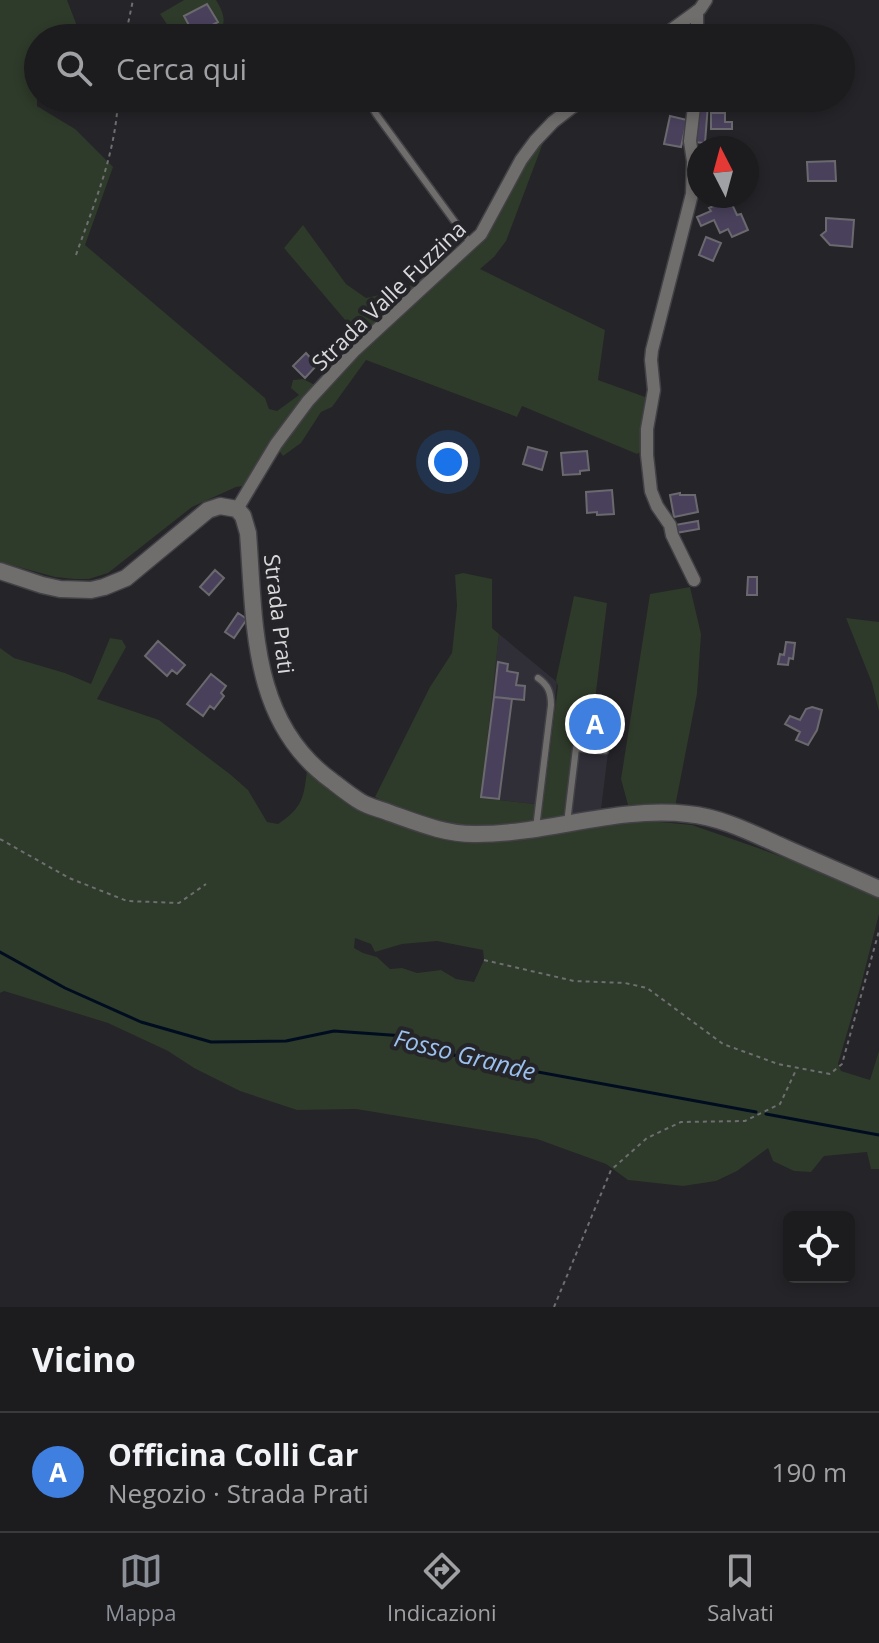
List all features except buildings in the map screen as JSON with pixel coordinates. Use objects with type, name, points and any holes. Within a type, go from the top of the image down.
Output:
[{"type":"street","points":[[677,24],[699,5]]},
{"type":"street","name":"Strada Valle Fuzzina","points":[[237,509],[276,444],[317,391],[355,350],[481,234],[521,160],[535,141],[566,112]]},
{"type":"street","points":[[693,112],[690,141],[692,194],[652,350],[654,390],[647,429],[647,455],[651,491],[694,580]]},
{"type":"street","name":"Strada Valle Fuzzina","points":[[214,507],[250,486]]},
{"type":"street","name":"Strada Valle Fuzzina","points":[[248,533],[250,486]]},
{"type":"street","points":[[0,571],[60,589],[91,590],[104,587],[126,578],[199,516],[214,507],[237,509]]},
{"type":"street","name":"Strada Prati","points":[[237,509],[243,516],[248,533],[257,645],[270,701],[291,740],[317,770],[363,803],[437,829],[476,834],[614,815],[655,812],[691,814],[727,822],[879,889]]},
{"type":"lane","points":[[375,112],[471,244]]},
{"type":"lane","points":[[536,828],[551,705],[546,684],[538,678]]},
{"type":"lane","points":[[567,823],[576,748],[605,751]]},
{"type":"path","points":[[128,24],[133,0]]},
{"type":"path","points":[[76,255],[111,155],[117,112]]},
{"type":"path","points":[[0,839],[69,878],[127,901],[179,903],[206,884]]},
{"type":"path","points":[[484,960],[574,981],[625,983],[647,988],[723,1044],[797,1069],[830,1074],[842,1064],[879,931]]},
{"type":"path","points":[[554,1307],[611,1170],[647,1138],[681,1122],[745,1121],[780,1104],[797,1069]]},
{"type":"shaded area","points":[[499,634],[557,682],[543,805],[480,798]]},
{"type":"shaded area","points":[[578,698],[614,703],[601,810],[564,817]]},
{"type":"green space","points":[[0,0],[67,0],[76,24],[24,24],[24,112],[47,112],[75,129],[113,167],[85,245],[265,398],[269,409],[277,411],[299,395],[291,388],[293,380],[303,379],[317,386],[331,374],[316,352],[339,353],[357,334],[284,248],[303,225],[346,284],[366,298],[402,290],[423,278],[433,265],[472,238],[521,151],[546,135],[506,241],[480,269],[605,330],[598,380],[648,398],[642,451],[637,454],[522,406],[517,417],[366,360],[332,407],[321,412],[301,443],[283,456],[272,441],[243,486],[192,507],[108,573],[89,579],[74,579],[0,562]]},
{"type":"green space","points":[[184,0],[216,0],[224,20],[223,24],[168,24],[160,14]]},
{"type":"green space","points":[[463,573],[492,579],[492,628],[499,634],[481,798],[543,805],[558,686],[556,680],[574,596],[607,603],[595,700],[578,698],[564,817],[513,824],[461,825],[420,816],[375,797],[430,687],[452,653],[457,606],[455,575]]},
{"type":"green space","points":[[690,587],[701,634],[697,694],[675,807],[628,805],[621,779],[650,594]]},
{"type":"green space","points":[[846,618],[879,622],[879,711],[872,683]]},
{"type":"green space","points":[[110,638],[122,640],[126,647],[97,699],[159,720],[248,790],[267,822],[278,824],[297,807],[303,795],[307,770],[339,795],[506,839],[532,839],[614,822],[692,825],[879,893],[879,914],[838,1064],[841,1071],[870,1080],[879,1051],[879,1169],[871,1169],[867,1152],[824,1156],[811,1172],[794,1171],[773,1161],[768,1148],[737,1171],[716,1181],[683,1186],[628,1180],[606,1164],[537,1139],[356,1109],[297,1110],[240,1091],[168,1051],[108,1023],[4,991],[0,993],[0,648],[14,658],[91,684]],"holes":[[[355,938],[371,944],[375,952],[402,944],[437,941],[483,950],[484,960],[474,982],[456,979],[441,970],[417,973],[402,968],[390,969],[377,957],[354,948]]]},
{"type":"waterway","name":"Fosso Grande","points":[[0,952],[65,988],[141,1022],[211,1042],[286,1041],[334,1031],[404,1036],[462,1058],[756,1112]]},
{"type":"waterway","name":"Fosso Grande","points":[[766,1114],[879,1135]]},
{"type":"place","name":"Officina Colli Car","points":[[595,724]]}]
